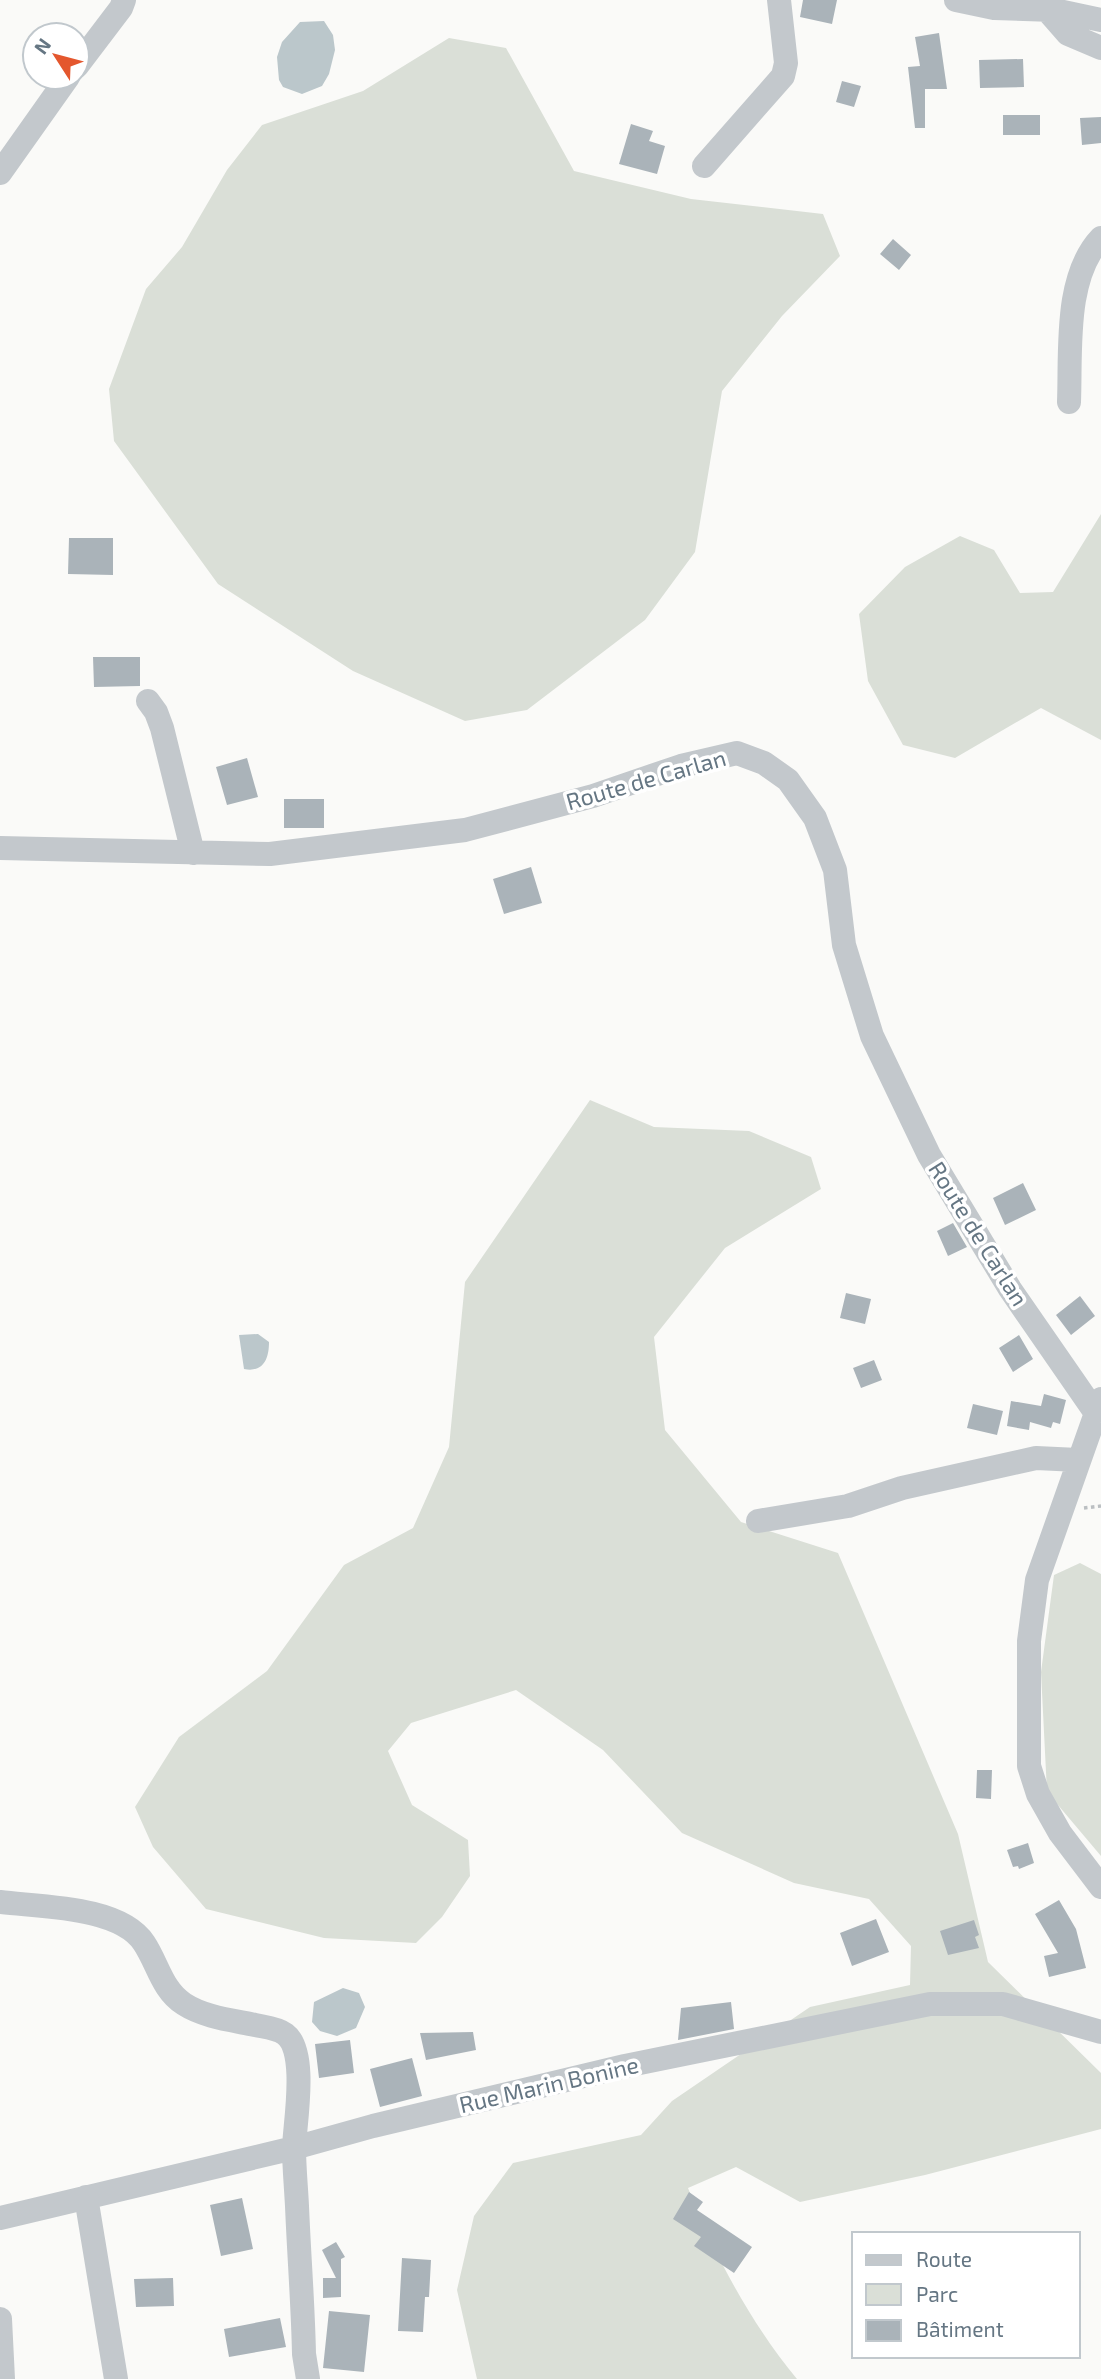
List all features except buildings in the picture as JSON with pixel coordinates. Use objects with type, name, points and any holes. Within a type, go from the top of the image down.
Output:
[{"type":"street","points":[[91,47],[121,8],[124,0]]},
{"type":"street","points":[[704,166],[783,76],[786,63],[779,0]]},
{"type":"street","points":[[956,0],[994,8],[1047,10],[1101,20]]},
{"type":"street","points":[[1047,10],[1068,34],[1101,48]]},
{"type":"street","points":[[0,173],[58,91]]},
{"type":"street","points":[[1069,402],[1072,321],[1077,281],[1101,238]]},
{"type":"street","points":[[148,701],[156,712],[162,729],[193,853]]},
{"type":"street","name":"Route de Carlan","points":[[0,848],[270,854],[465,830],[593,796],[681,766],[737,753],[764,763],[788,780],[815,818],[835,870],[844,945],[872,1036],[929,1155],[1010,1289],[1098,1406]]},
{"type":"street","points":[[1098,1406],[1037,1580],[1029,1641],[1029,1766],[1038,1794],[1060,1833],[1101,1887]]},
{"type":"street","points":[[758,1521],[848,1506],[902,1488],[1036,1458],[1078,1460]]},
{"type":"street","points":[[0,1902],[96,1914],[123,1924],[142,1940],[164,1986],[183,2004],[205,2014],[269,2028],[285,2034],[292,2042],[300,2099],[294,2148],[304,2354],[309,2379]]},
{"type":"street","name":"Rue Marin Bonine","points":[[0,2218],[625,2066],[930,2004],[1003,2004],[1101,2032]]},
{"type":"street","points":[[86,2197],[116,2379]]},
{"type":"street","points":[[0,2319],[3,2379]]},
{"type":"green space","points":[[449,38],[506,48],[574,171],[691,199],[823,214],[840,256],[782,316],[722,391],[695,552],[645,620],[527,710],[465,721],[353,671],[218,584],[114,441],[109,389],[146,289],[182,247],[227,170],[262,125],[363,91]]},
{"type":"green space","points":[[1101,514],[1101,740],[1041,708],[955,758],[903,745],[868,681],[859,614],[905,567],[960,536],[994,550],[1020,593],[1053,592]]},
{"type":"green space","points":[[590,1100],[654,1127],[749,1131],[811,1157],[821,1189],[725,1248],[654,1337],[665,1430],[741,1522],[838,1553],[958,1834],[988,1962],[1101,2073],[1101,2129],[925,2175],[800,2202],[736,2167],[688,2188],[709,2238],[735,2288],[764,2336],[797,2379],[477,2379],[457,2290],[474,2216],[513,2163],[641,2135],[672,2101],[810,2007],[910,1985],[911,1946],[869,1899],[794,1883],[682,1833],[603,1750],[516,1690],[411,1723],[388,1751],[412,1805],[468,1840],[470,1876],[442,1917],[416,1943],[324,1938],[206,1909],[153,1847],[135,1807],[179,1737],[267,1671],[344,1565],[413,1528],[449,1447],[465,1282]]},
{"type":"green space","points":[[1080,1563],[1101,1574],[1101,1856],[1047,1792],[1041,1672],[1054,1575]]},
{"type":"shaded area","points":[[324,21],[333,35],[335,50],[329,74],[322,86],[302,94],[283,87],[279,80],[277,57],[282,42],[300,22]]},
{"type":"shaded area","points":[[258,1334],[269,1342],[266,1359],[256,1369],[244,1369],[239,1335]]},
{"type":"shaded area","points":[[343,1988],[359,1993],[365,2007],[356,2028],[337,2036],[320,2031],[312,2022],[314,2002]]}]
